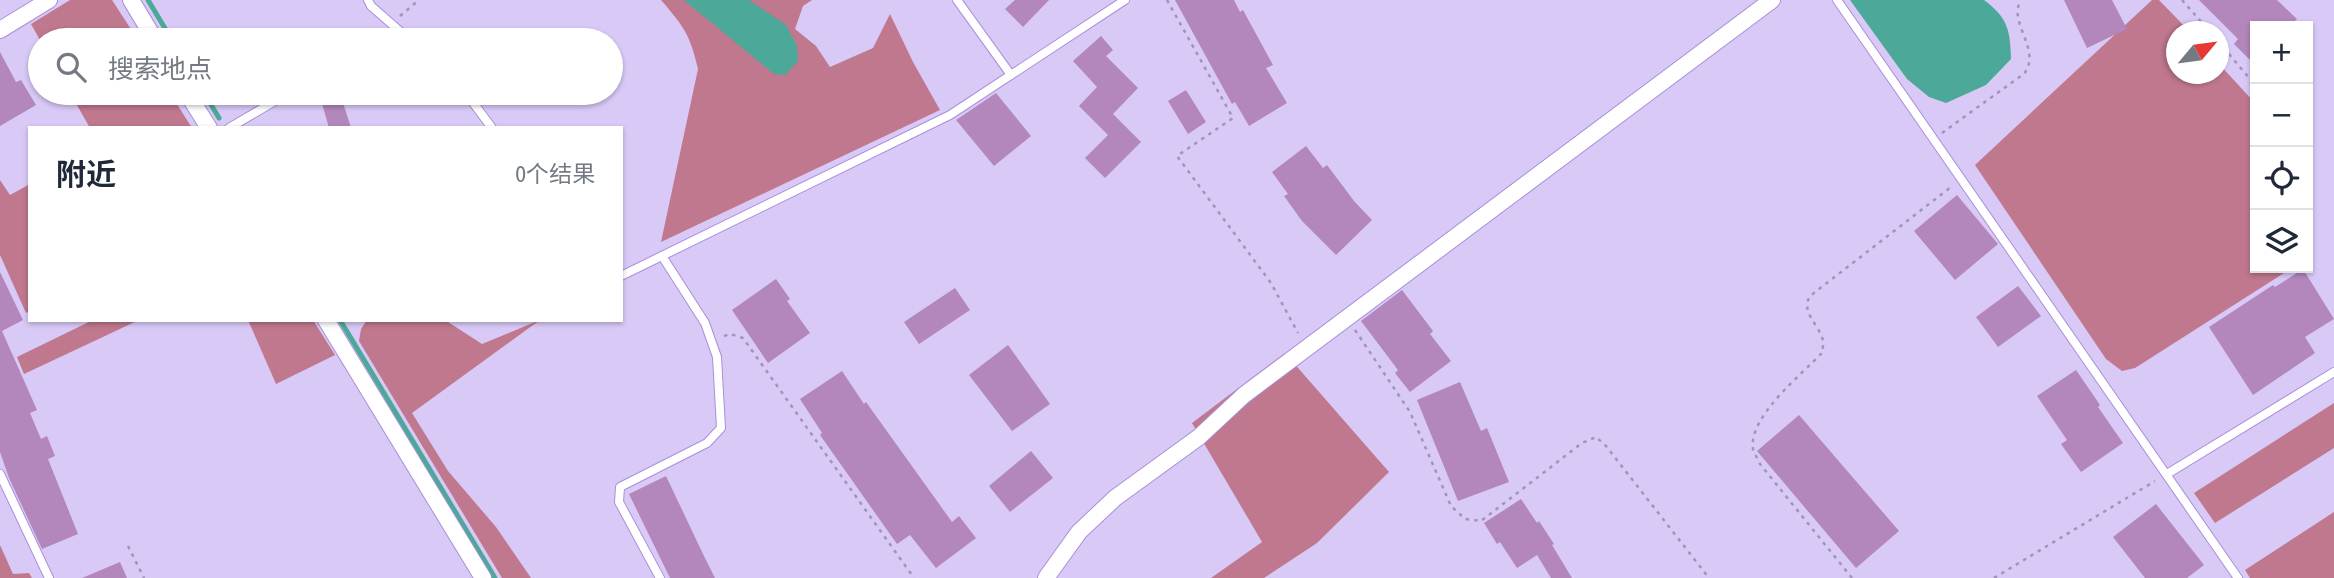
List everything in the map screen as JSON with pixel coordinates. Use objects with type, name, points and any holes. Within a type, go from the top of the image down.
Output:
[{"type":"street","points":[[0,30],[49,0]]},
{"type":"street","points":[[131,0],[148,28]]},
{"type":"street","points":[[1046,578],[1079,532],[1115,498],[1199,437],[1244,395],[1772,0]]},
{"type":"street","points":[[195,105],[208,126]]},
{"type":"street","points":[[327,322],[483,578]]},
{"type":"lane","points":[[368,0],[371,6],[397,28]]},
{"type":"lane","points":[[957,0],[1011,75]]},
{"type":"lane","points":[[623,274],[950,116],[1125,0]]},
{"type":"lane","points":[[1837,0],[2238,578]]},
{"type":"lane","points":[[232,126],[268,105]]},
{"type":"lane","points":[[475,105],[491,126]]},
{"type":"lane","points":[[660,578],[619,502],[620,487],[707,443],[721,428],[717,357],[705,323],[662,256]]},
{"type":"lane","points":[[2167,474],[2334,372]]},
{"type":"lane","points":[[0,474],[49,578]]},
{"type":"path","points":[[391,23],[419,0]]},
{"type":"path","points":[[1167,0],[1233,118],[1177,156],[1270,283],[1306,349]]},
{"type":"path","points":[[1934,139],[2025,73],[2029,62],[2028,48],[2020,29],[2018,5],[2021,0]]},
{"type":"path","points":[[2182,0],[2200,21]]},
{"type":"path","points":[[2229,54],[2254,84]]},
{"type":"path","points":[[1852,578],[1760,464],[1753,447],[1759,422],[1768,409],[1822,353],[1823,340],[1807,309],[1806,302],[1810,296],[1962,179]]},
{"type":"path","points":[[1347,318],[1410,412],[1451,506],[1465,519],[1481,521],[1582,443],[1596,437],[1606,446],[1709,578]]},
{"type":"path","points":[[711,340],[730,334],[743,338],[914,578]]},
{"type":"path","points":[[1994,578],[2167,474]]},
{"type":"path","points":[[128,546],[144,578]]},
{"type":"shaded area","points":[[70,0],[112,0],[130,28],[33,28],[31,24]]},
{"type":"shaded area","points":[[661,0],[812,0],[803,6],[795,29],[816,46],[830,67],[873,48],[890,14],[940,110],[661,242],[698,69],[685,32]]},
{"type":"shaded area","points":[[684,0],[749,0],[786,25],[797,46],[798,61],[785,75],[774,74]]},
{"type":"shaded area","points":[[1850,0],[1984,0],[2006,25],[2011,59],[1986,85],[1946,103],[1929,97],[1907,79]]},
{"type":"shaded area","points":[[2152,0],[2159,0],[2179,21],[2166,21],[2166,84],[2229,84],[2229,75],[2250,98],[2250,273],[2284,273],[2135,368],[2122,371],[2106,359],[1975,165]]},
{"type":"shaded area","points":[[77,105],[178,105],[191,126],[89,126]]},
{"type":"shaded area","points":[[0,180],[10,195],[28,185],[26,313],[0,255]]},
{"type":"shaded area","points":[[89,322],[135,322],[24,374],[17,357]]},
{"type":"shaded area","points":[[249,322],[314,322],[335,355],[276,384]]},
{"type":"shaded area","points":[[366,322],[448,322],[482,344],[537,322],[412,413],[448,471],[496,527],[531,578],[502,578],[359,341]]},
{"type":"shaded area","points":[[1285,353],[1389,472],[1317,543],[1264,578],[1211,578],[1262,542],[1192,423]]},
{"type":"shaded area","points":[[2334,403],[2334,448],[2215,523],[2194,493]]},
{"type":"shaded area","points":[[2334,512],[2334,578],[2250,578],[2245,570]]},
{"type":"shaded area","points":[[0,545],[13,574],[29,573],[32,578],[0,578]]},
{"type":"building","points":[[1015,0],[1049,0],[1023,27],[1005,9]]},
{"type":"building","points":[[1175,0],[1234,0],[1240,12],[1243,10],[1273,65],[1266,68],[1287,103],[1249,126],[1235,102],[1232,104]]},
{"type":"building","points":[[2064,0],[2112,0],[2127,29],[2087,48]]},
{"type":"building","points":[[2199,0],[2277,0],[2297,19],[2250,21],[2250,60],[2234,44],[2238,39],[2229,30],[2229,21],[2220,21]]},
{"type":"building","points":[[1101,36],[1113,50],[1106,56],[1138,88],[1113,114],[1141,142],[1105,178],[1085,158],[1108,135],[1079,106],[1097,87],[1073,61]]},
{"type":"building","points":[[0,52],[16,82],[21,80],[28,92],[28,105],[36,105],[0,126]]},
{"type":"building","points":[[1186,90],[1206,122],[1188,134],[1168,101]]},
{"type":"building","points":[[996,93],[1031,136],[994,166],[956,120]]},
{"type":"building","points":[[322,105],[344,105],[350,126],[328,126]]},
{"type":"building","points":[[1306,146],[1323,168],[1327,165],[1372,220],[1336,255],[1302,221],[1284,196],[1288,194],[1272,172]]},
{"type":"building","points":[[1957,195],[1998,244],[1955,280],[1914,231]]},
{"type":"building","points":[[0,272],[23,320],[2,331],[37,410],[30,413],[41,439],[47,436],[55,456],[48,459],[78,534],[42,549],[0,452]]},
{"type":"building","points":[[2297,273],[2305,273],[2334,319],[2305,337],[2315,353],[2253,395],[2209,327],[2273,285],[2275,287]]},
{"type":"building","points":[[776,279],[790,299],[787,301],[810,333],[768,363],[732,310]]},
{"type":"building","points":[[2018,286],[2041,316],[1998,347],[1976,317]]},
{"type":"building","points":[[955,288],[970,310],[919,344],[904,322]]},
{"type":"building","points":[[1402,290],[1433,331],[1430,334],[1451,361],[1410,392],[1395,373],[1398,370],[1361,321]]},
{"type":"building","points":[[1008,345],[1050,404],[1012,431],[969,375]]},
{"type":"building","points":[[2076,370],[2123,443],[2081,472],[2061,444],[2067,440],[2037,396]]},
{"type":"building","points":[[842,371],[952,522],[959,516],[976,538],[936,568],[910,535],[897,544],[820,435],[822,433],[800,399]]},
{"type":"building","points":[[1460,382],[1481,431],[1487,428],[1509,482],[1458,501],[1417,400]]},
{"type":"building","points":[[1799,415],[1899,531],[1856,568],[1757,451]]},
{"type":"building","points":[[1031,451],[1053,478],[1010,512],[989,486]]},
{"type":"building","points":[[666,476],[715,578],[670,578],[629,494]]},
{"type":"building","points":[[1521,499],[1554,544],[1552,545],[1572,578],[1551,578],[1537,555],[1517,568],[1500,542],[1497,544],[1484,523]]},
{"type":"building","points":[[2156,504],[2204,565],[2187,578],[2145,578],[2113,537]]},
{"type":"building","points":[[120,562],[127,578],[82,578]]},
{"type":"waterway","points":[[148,0],[165,28]]},
{"type":"waterway","points":[[211,105],[219,118]]},
{"type":"waterway","points":[[341,322],[495,578]]}]
